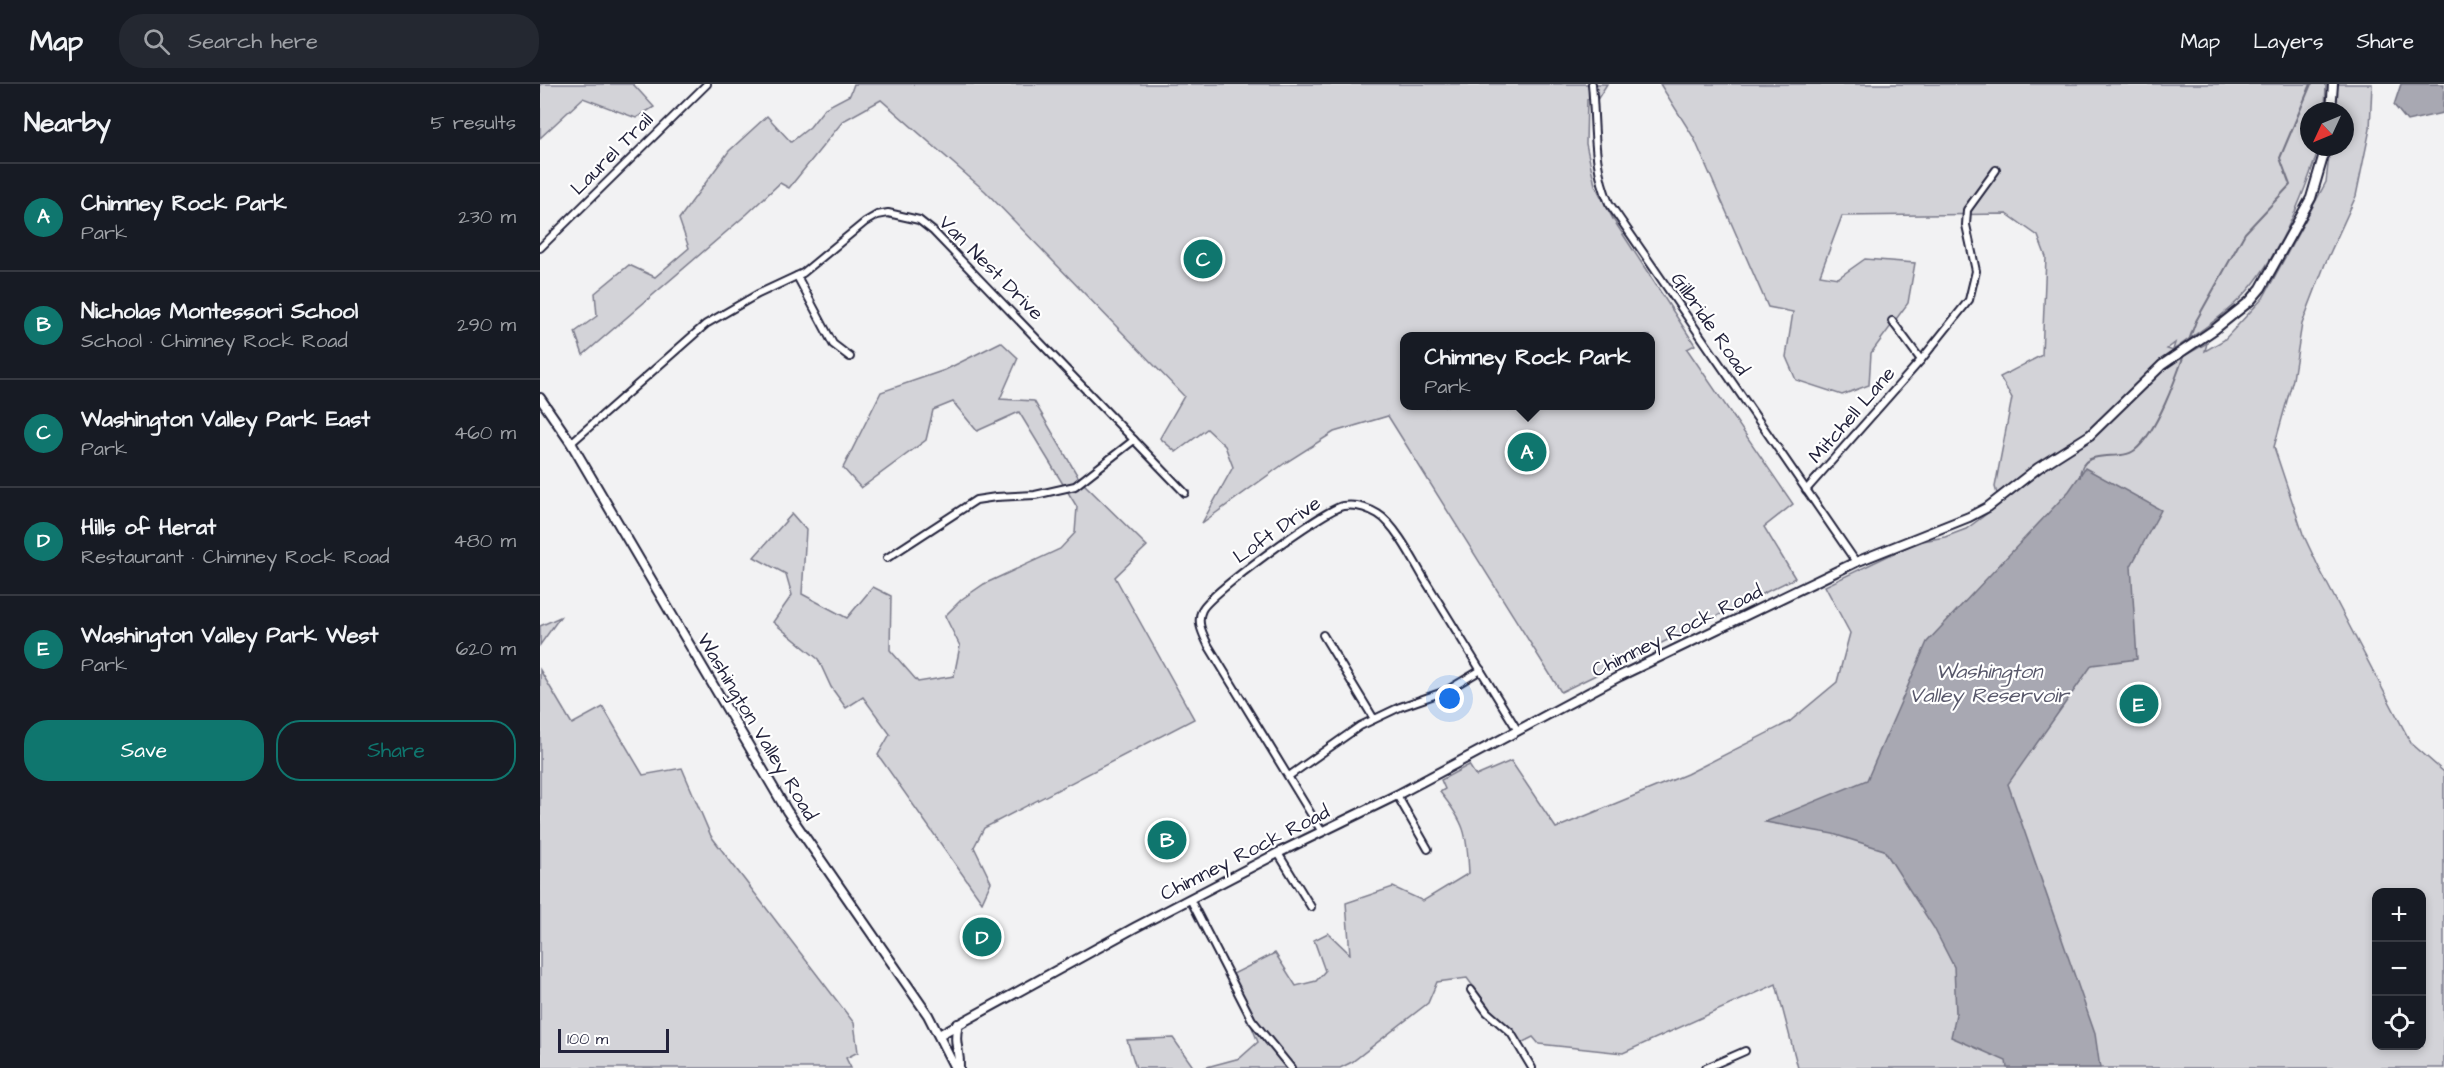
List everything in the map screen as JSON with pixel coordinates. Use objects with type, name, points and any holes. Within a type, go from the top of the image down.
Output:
[{"type":"street","name":"Laurel Trail","points":[[540,248],[707,84]]},
{"type":"street","name":"Gilbride Road","points":[[1592,84],[1595,158],[1600,184],[1609,203],[1856,562]]},
{"type":"street","points":[[2332,102],[2333,84]]},
{"type":"street","name":"Chimney Rock Road","points":[[939,1035],[1190,899],[1397,795],[1620,676],[1856,562],[1969,517],[1988,507],[2038,468],[2090,435],[2162,364],[2237,312],[2261,288],[2311,198],[2323,156]]},
{"type":"street","name":"Mitchell Lane","points":[[1806,490],[1921,360],[1969,300],[1974,287],[1976,271],[1966,225],[1967,210],[1996,170]]},
{"type":"street","name":"Van Nest Drive","points":[[571,443],[706,324],[758,294],[797,276],[877,215],[888,213],[919,220],[1020,319],[1185,493]]},
{"type":"street","points":[[797,276],[833,344],[850,357]]},
{"type":"street","name":"Mitchell Lane","points":[[1892,321],[1921,360]]},
{"type":"street","name":"Washington Valley Road","points":[[540,398],[571,443],[787,811],[918,999],[957,1068]]},
{"type":"street","points":[[887,558],[976,501],[996,497],[1035,495],[1075,486],[1134,440]]},
{"type":"street","name":"Loft Drive","points":[[1322,832],[1208,645],[1201,627],[1201,612],[1209,599],[1222,588],[1322,516],[1342,506],[1358,506],[1385,518],[1518,731]]},
{"type":"street","points":[[1323,635],[1374,719]]},
{"type":"street","points":[[1289,776],[1360,726],[1446,691],[1481,670]]},
{"type":"street","points":[[1397,795],[1428,849]]},
{"type":"street","points":[[1278,853],[1311,907]]},
{"type":"street","points":[[1190,899],[1252,1020],[1291,1068]]},
{"type":"street","points":[[1471,990],[1487,1012],[1511,1033],[1532,1068]]},
{"type":"street","points":[[957,1068],[959,1058],[954,1042],[958,1024]]},
{"type":"street","points":[[1706,1068],[1745,1051]]},
{"type":"shaded area","points":[[540,84],[633,84],[654,107],[636,118],[583,98],[540,138]]},
{"type":"shaded area","points":[[854,84],[1607,84],[1597,100],[1587,99],[1586,144],[1595,185],[1613,219],[1695,345],[1687,349],[1793,504],[1764,527],[1795,578],[1561,692],[1388,416],[1334,432],[1285,463],[1202,523],[1233,467],[1225,446],[1207,429],[1176,452],[1160,438],[1184,396],[985,191],[881,100],[843,121],[789,188],[780,183],[583,355],[575,332],[597,316],[595,293],[629,265],[655,277],[689,248],[679,219],[729,151],[767,116],[791,142],[810,127],[825,108],[850,95]]},
{"type":"shaded area","points":[[1660,84],[2326,84],[2325,102],[2300,102],[2300,156],[2316,156],[2284,235],[2265,268],[2236,302],[2173,350],[2175,343],[2167,349],[2186,355],[2207,343],[2205,351],[2224,340],[2263,298],[2326,182],[2329,156],[2354,156],[2354,102],[2335,102],[2335,84],[2372,84],[2370,129],[2356,196],[2325,264],[2302,324],[2293,379],[2274,447],[2303,534],[2320,570],[2411,743],[2444,772],[2444,1068],[1798,1068],[1776,984],[1623,1053],[1539,1044],[1533,1037],[1521,1043],[1493,1013],[1467,978],[1437,982],[1428,1003],[1352,1062],[1340,1068],[1203,1068],[1240,1058],[1258,1042],[1231,975],[1275,953],[1296,986],[1316,981],[1325,971],[1314,940],[1328,933],[1350,954],[1346,903],[1393,887],[1423,901],[1469,873],[1466,838],[1455,812],[1440,792],[1445,789],[1441,780],[1469,765],[1476,776],[1511,761],[1556,828],[1687,774],[1789,722],[1837,682],[1850,633],[1825,586],[1917,542],[1945,537],[1966,529],[2000,504],[1995,487],[2012,398],[2000,377],[2042,355],[2046,257],[2038,236],[2007,214],[1842,216],[1820,275],[1838,278],[1865,259],[1915,263],[1908,303],[1871,353],[1869,385],[1842,395],[1796,380],[1786,357],[1793,312],[1768,307],[1694,138]]},
{"type":"shaded area","points":[[1001,342],[1018,358],[1000,399],[1034,401],[1080,480],[1147,546],[1115,577],[1194,719],[984,828],[974,847],[991,882],[982,902],[878,755],[890,734],[863,697],[846,708],[831,687],[818,659],[773,622],[792,595],[786,574],[754,557],[792,514],[806,530],[802,594],[847,618],[873,587],[891,596],[890,650],[918,682],[954,676],[960,646],[945,616],[962,599],[984,584],[1060,549],[1075,533],[1077,507],[1019,412],[977,431],[953,402],[933,410],[926,440],[861,488],[843,468],[881,392],[945,370]]},
{"type":"shaded area","points":[[560,617],[540,645],[540,626]]},
{"type":"shaded area","points":[[540,670],[572,724],[603,707],[643,775],[682,768],[711,836],[854,1023],[858,1052],[846,1058],[851,1068],[540,1068]]},
{"type":"shaded area","points":[[1173,1038],[1194,1068],[1136,1068],[1127,1040]]},
{"type":"water","points":[[2401,84],[2444,84],[2443,113],[2407,121],[2394,105]]},
{"type":"water","name":"Washington Valley Reservoir","points":[[2085,468],[2161,510],[2131,566],[2137,659],[2092,665],[2008,784],[2095,1034],[2100,1068],[2007,1068],[2006,1061],[1951,1037],[1956,1014],[1954,967],[1934,928],[1884,850],[1833,834],[1765,822],[1867,780],[1927,642],[2069,491]]},
{"type":"waterway","points":[[2188,343],[2196,321],[2245,233],[2290,185],[2280,158],[2311,84]]},
{"type":"waterway","points":[[2080,477],[2082,467],[2087,461],[2102,456],[2128,454],[2143,442],[2165,404],[2185,352]]},
{"type":"place","name":"Washington Valley Park East","points":[[1203,259]]},
{"type":"place","name":"Chimney Rock Park","points":[[1527,452]]},
{"type":"place","name":"Washington Valley Park West","points":[[2139,704]]},
{"type":"place","name":"Nicholas Montessori School","points":[[1167,840]]},
{"type":"place","name":"Hills of Herat","points":[[982,937]]}]
